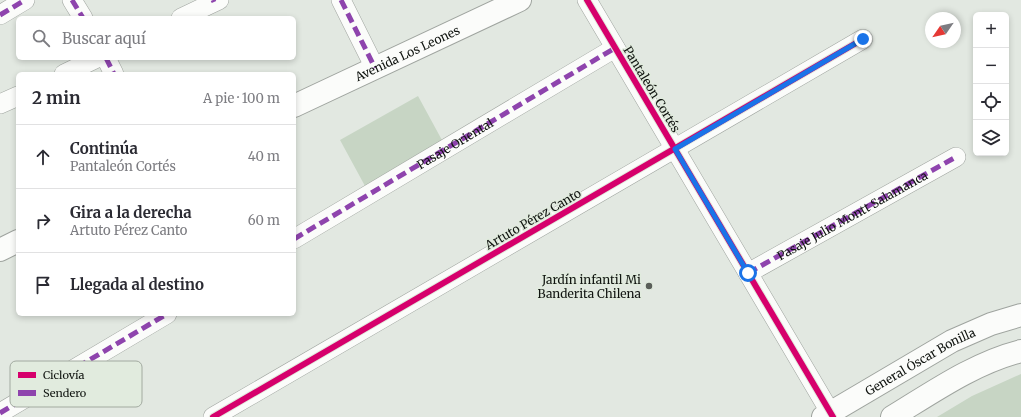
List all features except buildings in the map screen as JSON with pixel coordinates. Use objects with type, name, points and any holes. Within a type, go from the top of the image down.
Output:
[{"type":"street","points":[[0,15],[26,0]]},
{"type":"street","points":[[72,0],[82,16]]},
{"type":"street","points":[[341,0],[375,68]]},
{"type":"street","name":"Avenida Los Leones","points":[[296,105],[520,0]]},
{"type":"street","name":"Pantaleón Cortés","points":[[587,0],[748,273],[829,416]]},
{"type":"street","points":[[186,16],[215,1]]},
{"type":"street","name":"Artuto Pérez Canto","points":[[213,417],[863,39]]},
{"type":"street","name":"Pasaje Oriental","points":[[296,238],[615,48]]},
{"type":"street","points":[[68,72],[93,60]]},
{"type":"street","points":[[107,60],[113,72]]},
{"type":"street","points":[[0,104],[16,97]]},
{"type":"street","name":"Pasaje Julio Montt Salamanca","points":[[748,273],[956,157]]},
{"type":"street","points":[[0,250],[16,242]]},
{"type":"street","name":"General Óscar Bonilla","points":[[829,416],[952,341],[991,324],[1021,315]]},
{"type":"street","points":[[88,361],[164,316]]},
{"type":"street","points":[[892,417],[969,371],[1002,356],[1021,351]]},
{"type":"street","points":[[0,413],[10,407]]},
{"type":"green space","points":[[418,96],[443,142],[365,186],[340,140]]},
{"type":"green space","points":[[1021,374],[1021,417],[937,417],[972,396]]},
{"type":"marked path","points":[[0,15],[25,0]]},
{"type":"marked path","points":[[72,0],[82,16]]},
{"type":"marked path","points":[[341,0],[375,68]]},
{"type":"marked path","points":[[296,238],[615,48]]},
{"type":"marked path","points":[[107,60],[113,72]]},
{"type":"marked path","points":[[748,273],[956,157]]},
{"type":"marked path","points":[[88,361],[164,316]]},
{"type":"marked path","points":[[0,413],[10,407]]},
{"type":"cycle path","points":[[587,0],[833,417]]},
{"type":"cycle path","points":[[213,417],[863,39]]},
{"type":"place","name":"Jardín infantil Mi Banderita Chilena","points":[[649,286]]},
{"type":"route","points":[[748,273],[675,149],[863,39]]}]
